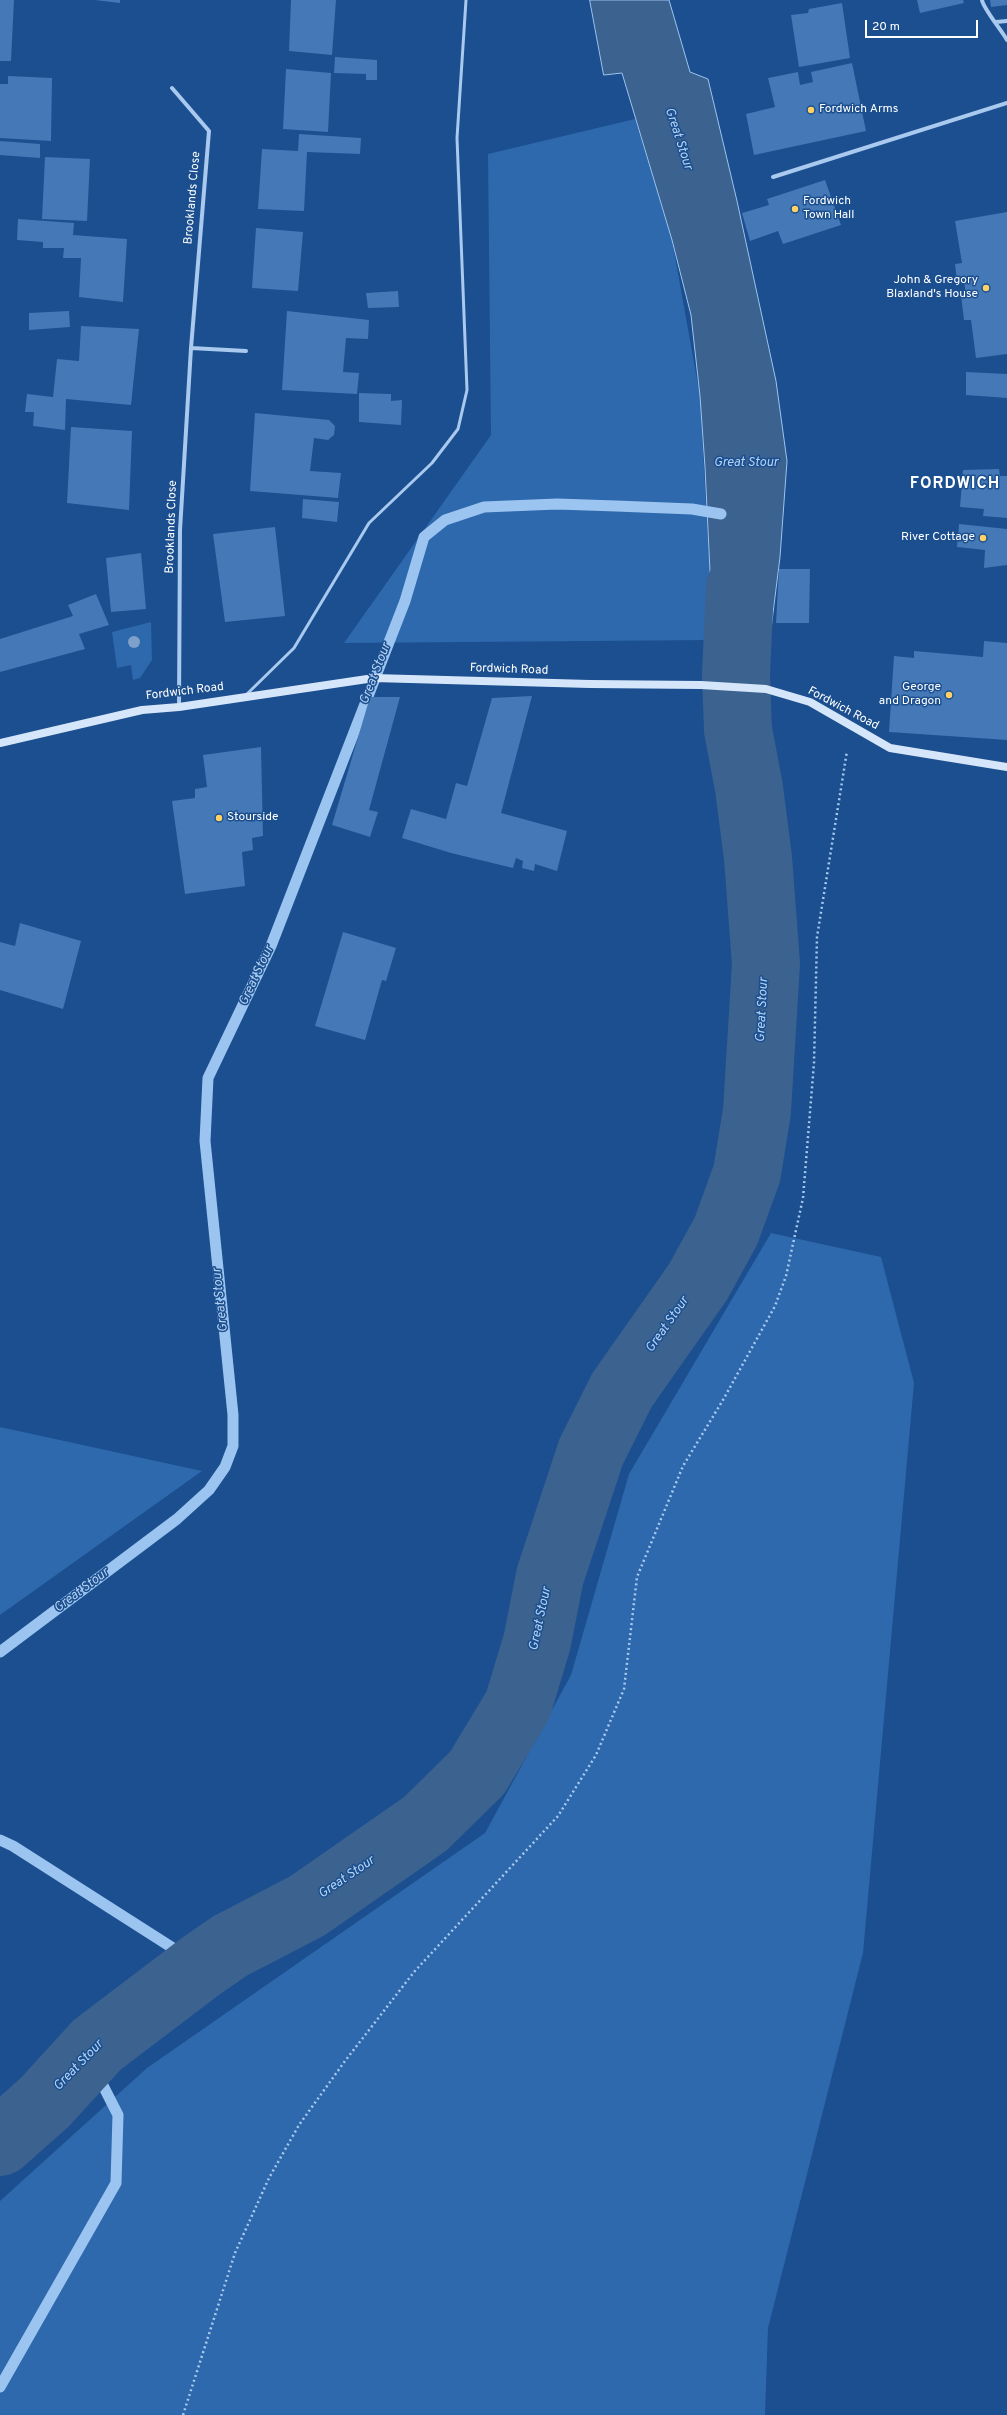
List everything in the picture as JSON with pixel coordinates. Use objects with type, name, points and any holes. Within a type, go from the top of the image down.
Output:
[{"type":"street","points":[[982,2],[1007,40]]},
{"type":"street","points":[[996,22],[1007,21]]},
{"type":"street","name":"Brooklands Close","points":[[172,88],[209,131],[191,348],[180,530],[179,707]]},
{"type":"street","points":[[773,177],[1007,103]]},
{"type":"street","points":[[191,348],[246,351]]},
{"type":"street","name":"Fordwich Road","points":[[0,743],[142,710],[179,707],[374,678],[590,684],[701,684],[766,689],[810,702],[890,748],[1007,767]]},
{"type":"lane","points":[[245,696],[294,648],[369,523],[432,463],[458,429],[467,390],[457,138],[466,0]]},
{"type":"path","points":[[183,2415],[235,2253],[269,2178],[299,2125],[345,2060],[414,1972],[558,1816],[596,1755],[624,1689],[637,1577],[664,1508],[694,1446],[723,1400],[775,1306],[786,1276],[803,1198],[814,1063],[817,937],[852,725]]},
{"type":"shaded area","points":[[635,119],[672,240],[700,396],[712,614],[711,640],[344,643],[491,435],[488,154]]},
{"type":"shaded area","points":[[151,622],[152,660],[140,678],[133,680],[131,665],[117,668],[112,632]]},
{"type":"shaded area","points":[[771,1233],[881,1257],[914,1383],[863,1953],[768,2328],[765,2415],[0,2415],[0,2201],[147,2068],[485,1833],[571,1675],[629,1474]]},
{"type":"shaded area","points":[[0,1427],[202,1471],[0,1615]]},
{"type":"water","name":"Great Stour","points":[[590,0],[669,0],[690,72],[708,79],[737,201],[776,381],[787,461],[780,557],[767,661],[754,682],[717,680],[710,667],[712,613],[705,467],[700,396],[691,315],[672,240],[622,73],[604,75]]},
{"type":"building","points":[[0,0],[14,0],[11,61],[0,61]]},
{"type":"building","points":[[95,0],[120,0],[120,3]]},
{"type":"building","points":[[291,0],[336,0],[332,55],[289,51]]},
{"type":"building","points":[[917,0],[963,0],[964,3],[920,13]]},
{"type":"building","points":[[990,0],[1007,0],[1007,5],[991,7]]},
{"type":"building","points":[[842,3],[850,58],[799,67],[791,15],[808,13],[809,9]]},
{"type":"building","points":[[335,57],[377,60],[377,80],[366,80],[366,74],[334,73]]},
{"type":"building","name":"Fordwich Arms","points":[[852,63],[866,131],[754,155],[746,114],[775,107],[768,78],[798,72],[800,85],[813,82],[811,72]]},
{"type":"building","points":[[286,69],[331,73],[328,132],[283,129]]},
{"type":"building","points":[[8,76],[52,78],[51,141],[0,138],[0,84],[8,84]]},
{"type":"building","points":[[299,134],[361,138],[360,154],[307,152],[304,211],[258,209],[262,149],[298,151]]},
{"type":"building","points":[[0,141],[40,144],[40,158],[0,155]]},
{"type":"building","points":[[45,157],[90,159],[87,221],[42,219]]},
{"type":"building","name":"Fordwich Town Hall","points":[[825,180],[841,225],[783,244],[778,231],[750,241],[742,213],[769,205],[767,199]]},
{"type":"building","name":"John & Gregory Blaxland's House","points":[[1007,212],[1007,354],[976,358],[971,320],[964,320],[961,295],[966,295],[964,281],[957,282],[955,264],[962,263],[955,221]]},
{"type":"building","points":[[18,219],[74,223],[73,235],[127,239],[123,302],[79,297],[81,258],[63,258],[64,248],[43,248],[43,242],[17,240]]},
{"type":"building","points":[[256,228],[303,232],[298,291],[252,288]]},
{"type":"building","points":[[398,291],[399,307],[368,308],[366,293]]},
{"type":"building","points":[[69,311],[70,327],[29,330],[29,313]]},
{"type":"building","points":[[287,311],[369,320],[368,339],[346,338],[343,372],[359,373],[357,394],[282,390]]},
{"type":"building","points":[[81,326],[139,329],[131,405],[66,399],[65,430],[33,426],[34,412],[25,412],[27,394],[53,397],[57,359],[79,361]]},
{"type":"building","points":[[966,372],[1007,374],[1007,398],[966,395]]},
{"type":"building","points":[[359,393],[391,394],[391,401],[402,400],[401,425],[359,422]]},
{"type":"building","points":[[255,413],[329,420],[335,426],[334,435],[328,440],[314,438],[310,471],[341,473],[338,498],[250,491]]},
{"type":"building","points":[[71,427],[132,431],[129,510],[67,503]]},
{"type":"building","points":[[999,469],[1000,476],[1007,476],[1007,518],[983,516],[984,509],[960,507],[963,470]]},
{"type":"building","points":[[303,499],[339,502],[337,522],[302,518]]},
{"type":"building","name":"River Cottage","points":[[959,524],[1007,529],[1007,565],[984,568],[985,550],[957,547]]},
{"type":"building","points":[[275,527],[285,616],[225,622],[213,534]]},
{"type":"building","points":[[141,553],[146,609],[111,612],[106,558]]},
{"type":"building","points":[[779,569],[810,569],[809,623],[776,623]]},
{"type":"building","points":[[96,594],[109,625],[79,634],[85,649],[0,672],[0,639],[73,616],[68,605]]},
{"type":"building","name":"George and Dragon","points":[[984,641],[1007,643],[1007,740],[889,732],[894,656],[914,658],[914,651],[983,657]]},
{"type":"building","points":[[532,696],[501,813],[567,831],[557,871],[535,864],[534,871],[522,868],[523,861],[516,858],[513,868],[451,853],[402,838],[411,809],[446,819],[456,783],[467,786],[492,698]]},
{"type":"building","points":[[370,697],[400,697],[369,810],[378,812],[370,837],[332,825]]},
{"type":"building","name":"Stourside","points":[[261,747],[263,836],[252,838],[253,850],[242,852],[245,886],[185,894],[172,801],[195,798],[195,789],[207,787],[203,755]]},
{"type":"building","points":[[20,923],[81,941],[63,1009],[0,990],[0,942],[15,946]]},
{"type":"building","points":[[343,932],[396,948],[386,981],[382,980],[365,1040],[315,1026]]},
{"type":"waterway","name":"Great Stour","points":[[0,1652],[177,1519],[209,1490],[225,1467],[233,1446],[233,1415],[205,1141],[208,1078],[271,946],[405,601],[424,537],[445,520],[484,507],[557,504],[692,509],[721,514]]},
{"type":"waterway","name":"Great Stour","points":[[0,2142],[45,2102],[97,2045],[201,1966],[230,1946],[307,1906],[425,1824],[477,1773],[518,1705],[537,1642],[550,1576],[591,1452],[622,1390],[698,1282],[726,1231],[747,1173],[757,1111],[766,964],[758,858],[749,788],[738,730],[736,674],[740,587]]},
{"type":"waterway","name":"Great Stour","points":[[0,1840],[13,1846],[201,1966]]},
{"type":"waterway","points":[[0,2387],[116,2183],[118,2115],[88,2056]]},
{"type":"place","name":"Fordwich Arms","points":[[811,110]]},
{"type":"place","name":"Fordwich Town Hall","points":[[795,209]]},
{"type":"place","name":"John & Gregory Blaxland's House","points":[[986,288]]},
{"type":"place","name":"River Cottage","points":[[983,538]]},
{"type":"place","name":"George and Dragon","points":[[949,695]]},
{"type":"place","name":"Stourside","points":[[219,818]]},
{"type":"district","name":"FORDWICH","points":[[955,485]]}]
